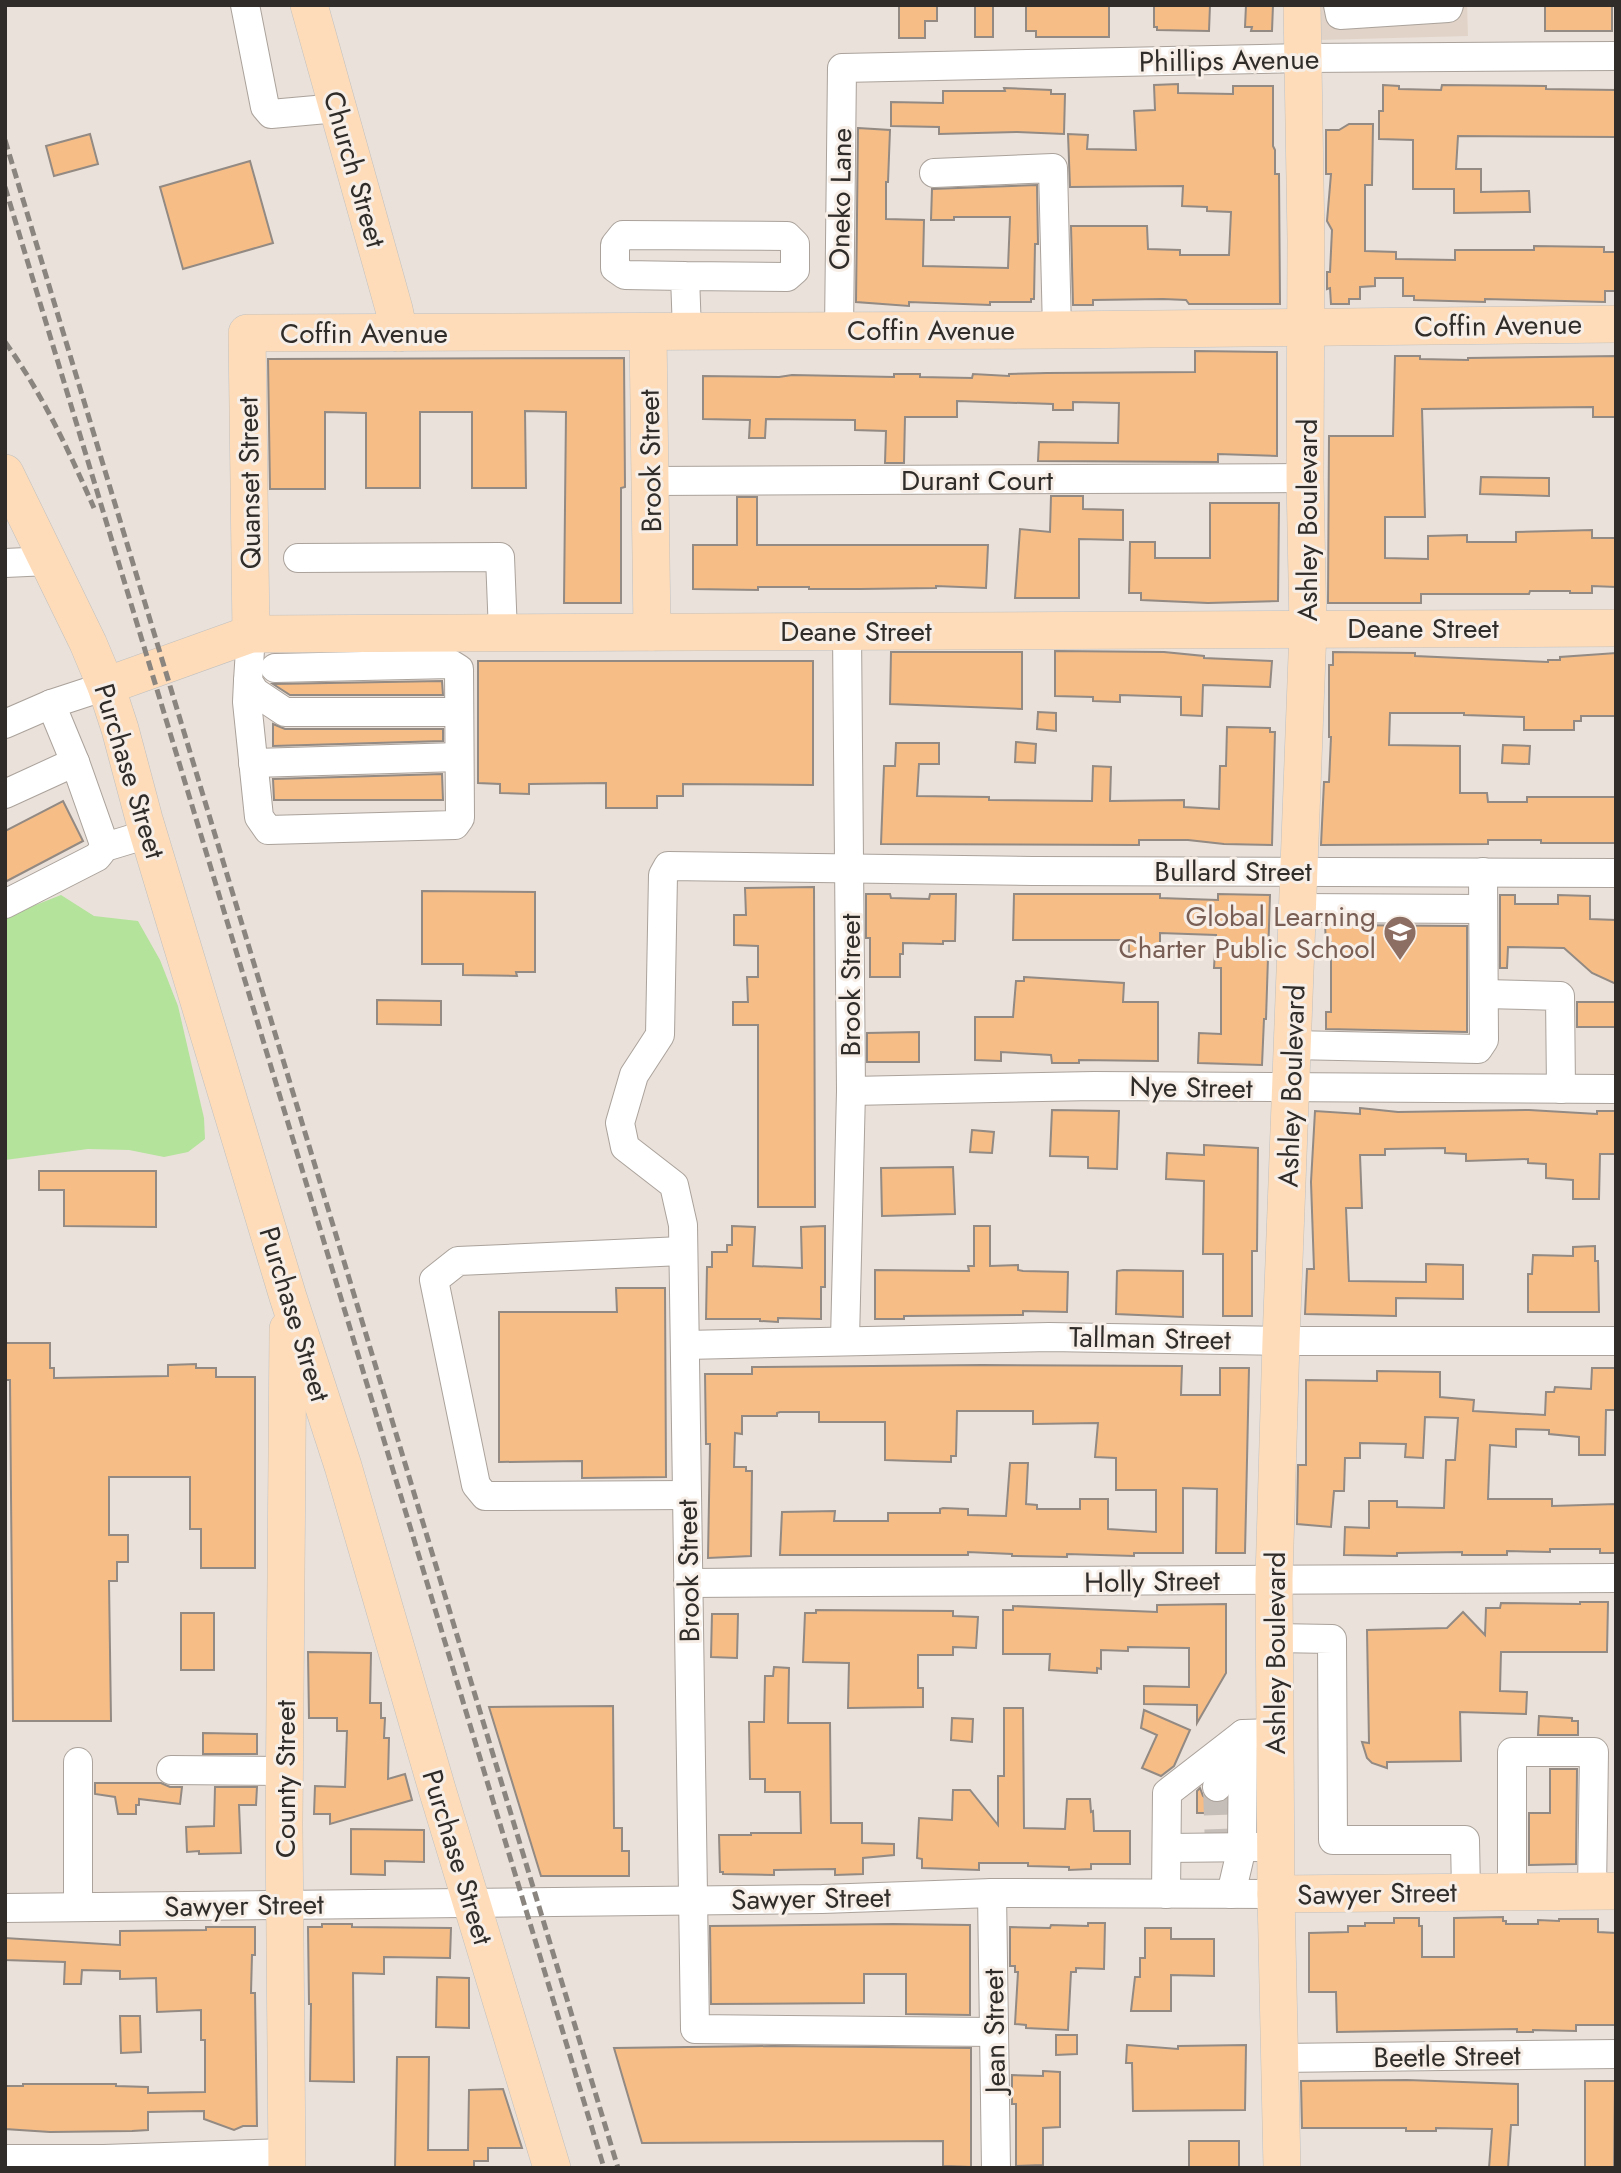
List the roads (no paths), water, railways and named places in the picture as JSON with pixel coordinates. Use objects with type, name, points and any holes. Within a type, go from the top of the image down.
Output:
[{"type":"main road","name":"Church Street","points":[[309,5],[399,333]]},
{"type":"main road","name":"Ashley Boulevard","points":[[1282,2168],[1276,1894],[1259,1847],[1259,1733],[1275,1638],[1281,1341],[1308,629],[1302,5]]},
{"type":"main road","name":"Coffin Avenue","points":[[247,333],[1058,330],[1616,324]]},
{"type":"main road","name":"Brook Street","points":[[648,332],[652,632]]},
{"type":"main road","name":"Quanset Street","points":[[247,333],[251,634]]},
{"type":"main road","name":"Purchase Street","points":[[5,472],[106,685],[148,834],[288,1297],[344,1466],[436,1789],[552,2168]]},
{"type":"main road","name":"Deane Street","points":[[106,685],[251,634],[1616,628]]},
{"type":"main road","name":"County Street","points":[[287,2160],[284,1905],[288,1297]]},
{"type":"main road","points":[[286,1474],[344,1466]]},
{"type":"main road","name":"Sawyer Street","points":[[1276,1894],[1604,1891]]},
{"type":"street","points":[[245,5],[265,107],[271,114],[338,108]]},
{"type":"street","points":[[1338,5],[1340,15],[1448,8],[1449,5]]},
{"type":"street","name":"Phillips Avenue","points":[[842,68],[1304,58],[1616,56]]},
{"type":"street","name":"Oneko Lane","points":[[839,331],[842,68]]},
{"type":"street","points":[[934,173],[1053,168],[1058,330]]},
{"type":"street","points":[[623,235],[787,236],[795,244],[795,270],[787,277],[685,276],[625,275],[615,268],[615,245],[623,235]]},
{"type":"street","points":[[685,276],[687,332]]},
{"type":"street","name":"Durant Court","points":[[649,481],[1305,478]]},
{"type":"street","points":[[298,558],[500,557],[503,633]]},
{"type":"street","points":[[5,563],[49,561]]},
{"type":"street","name":"Brook Street","points":[[845,1340],[851,1091],[847,631]]},
{"type":"street","points":[[251,634],[248,681],[253,763],[258,817],[268,830],[455,825],[460,818],[458,669],[451,664],[275,668]]},
{"type":"street","points":[[248,681],[255,692],[285,712],[459,712]]},
{"type":"street","points":[[5,724],[106,685]]},
{"type":"street","points":[[51,704],[105,847]]},
{"type":"street","points":[[253,763],[459,757]]},
{"type":"street","points":[[5,794],[75,762]]},
{"type":"street","points":[[5,904],[97,857],[105,847],[148,834]]},
{"type":"street","name":"Bullard Street","points":[[682,1246],[683,1225],[674,1185],[625,1147],[620,1123],[634,1075],[660,1035],[663,875],[668,866],[1616,873]]},
{"type":"street","points":[[1292,1045],[1478,1049],[1484,1040],[1483,872]]},
{"type":"street","points":[[1297,908],[1483,909]]},
{"type":"street","points":[[1484,994],[1560,996],[1561,1088]]},
{"type":"street","name":"Nye Street","points":[[851,1091],[1094,1086],[1616,1089]]},
{"type":"street","points":[[682,1246],[458,1261],[434,1280],[476,1485],[485,1496],[687,1495]]},
{"type":"street","name":"Brook Street","points":[[682,1246],[695,2029],[995,2032]]},
{"type":"street","name":"Tallman Street","points":[[685,1345],[1049,1337],[1281,1341],[1616,1341]]},
{"type":"street","name":"Holly Street","points":[[688,1583],[1616,1578]]},
{"type":"street","points":[[1275,1638],[1332,1639],[1333,1840],[1465,1840],[1466,1892]]},
{"type":"street","points":[[1217,1787],[1259,1733]]},
{"type":"street","points":[[1166,1894],[1167,1793],[1259,1733]]},
{"type":"street","points":[[1512,1891],[1512,1752],[1594,1752],[1604,1891]]},
{"type":"street","points":[[78,1762],[78,1907]]},
{"type":"street","points":[[172,1770],[285,1771]]},
{"type":"street","points":[[1167,1849],[1259,1847]]},
{"type":"street","points":[[1231,1894],[1259,1847]]},
{"type":"street","name":"Sawyer Street","points":[[5,1908],[822,1899],[992,1893],[1276,1894]]},
{"type":"street","name":"Jean Street","points":[[992,1893],[996,2168]]},
{"type":"street","name":"Beetle Street","points":[[1279,2058],[1616,2054]]},
{"type":"street","points":[[5,2160],[49,2164],[287,2160]]},
{"type":"tunnel","points":[[1217,1787],[1219,1848]]},
{"type":"railway","points":[[5,140],[618,2168]]},
{"type":"railway","points":[[5,187],[604,2168]]},
{"type":"railway","points":[[5,342],[43,402],[94,508]]},
{"type":"place","name":"Global Learning Charter Public School","points":[[1400,962]]}]
